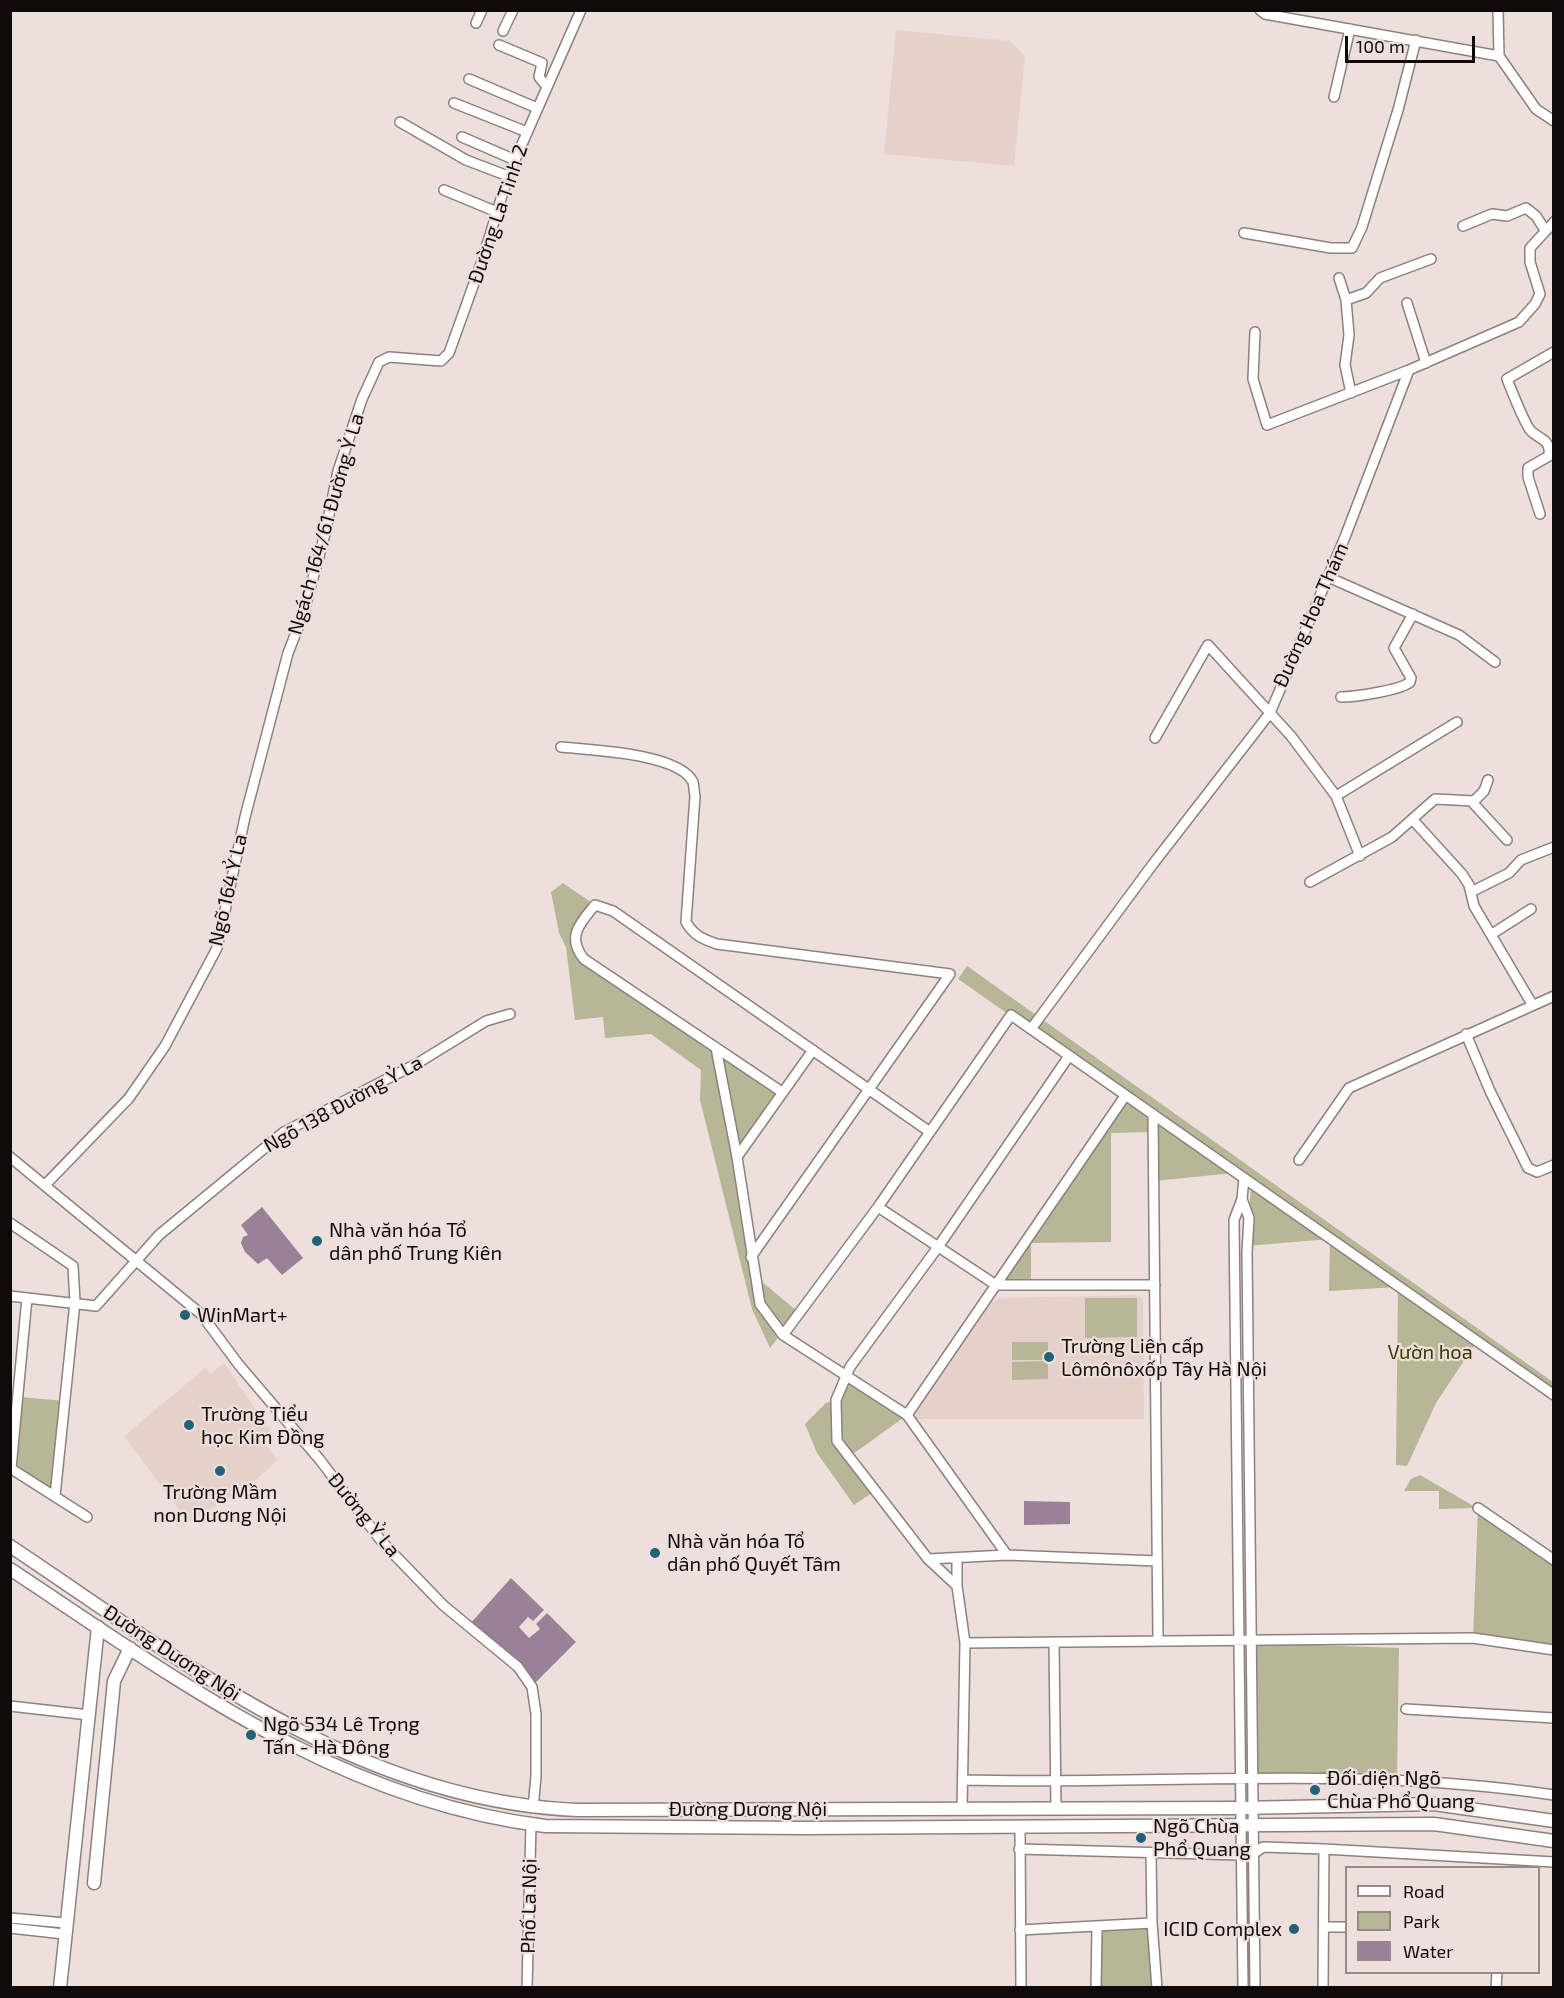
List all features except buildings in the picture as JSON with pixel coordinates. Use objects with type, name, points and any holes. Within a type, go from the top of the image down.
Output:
[{"type":"main road","name":"Đường Dương Nội","points":[[10,1546],[236,1696],[295,1730],[423,1784],[532,1808],[1246,1808],[1434,1804],[1554,1821]]},
{"type":"main road","name":"Đường Dương Nội","points":[[10,1569],[227,1712],[301,1750],[368,1780],[447,1807],[482,1816],[531,1824],[804,1828],[1434,1824],[1554,1841]]},
{"type":"main road","points":[[60,1988],[64,1929],[98,1627]]},
{"type":"main road","points":[[94,1883],[114,1680],[130,1648]]},
{"type":"main road","points":[[89,1715],[109,1718]]},
{"type":"main road","points":[[531,1824],[532,1808]]},
{"type":"street","points":[[476,23],[482,10]]},
{"type":"street","points":[[503,31],[513,10]]},
{"type":"street","name":"Đường La Tinh 2","points":[[379,362],[389,357],[441,361],[449,353],[508,176],[581,10]]},
{"type":"street","points":[[1260,10],[1499,56]]},
{"type":"street","points":[[1498,10],[1499,56],[1536,109],[1554,121]]},
{"type":"street","points":[[1334,97],[1350,29]]},
{"type":"street","points":[[1244,233],[1339,249],[1352,248],[1362,227],[1398,110],[1416,40]]},
{"type":"street","points":[[499,45],[542,63],[539,77],[547,87]]},
{"type":"street","points":[[469,79],[537,108]]},
{"type":"street","points":[[454,103],[527,132]]},
{"type":"street","points":[[400,122],[466,160],[508,176]]},
{"type":"street","points":[[462,137],[515,160]]},
{"type":"street","points":[[444,190],[497,212]]},
{"type":"street","points":[[1463,226],[1492,214],[1507,216],[1526,208],[1536,216],[1545,230]]},
{"type":"street","points":[[1255,332],[1253,379],[1266,425],[1409,370],[1520,322],[1540,294],[1530,262],[1530,248],[1554,222]]},
{"type":"street","points":[[1346,300],[1366,293],[1380,278],[1431,259]]},
{"type":"street","points":[[1339,278],[1346,300],[1349,335],[1345,365],[1351,393]]},
{"type":"street","points":[[1407,303],[1426,363]]},
{"type":"street","points":[[1540,514],[1528,477],[1528,468],[1549,456],[1550,450],[1546,440],[1531,431],[1507,379],[1554,352]]},
{"type":"street","name":"Ngách 164/61 Đường Ỷ La","points":[[288,653],[303,615],[326,534],[338,471],[362,399],[379,362]]},
{"type":"street","name":"Đường Hoa Thám","points":[[1031,1029],[1153,864],[1270,713],[1328,577],[1409,370]]},
{"type":"street","points":[[1328,577],[1459,635],[1495,662]]},
{"type":"street","points":[[1341,697],[1358,697],[1404,687],[1410,682],[1411,678],[1394,648],[1413,615]]},
{"type":"street","points":[[1155,738],[1208,645],[1291,736],[1335,796],[1360,856]]},
{"type":"street","name":"Ngõ 164 Ỷ La","points":[[46,1184],[129,1098],[165,1046],[217,948],[245,817],[288,653]]},
{"type":"street","points":[[1335,796],[1457,722]]},
{"type":"street","points":[[561,747],[639,756],[667,764],[684,773],[693,782],[695,796],[686,922],[692,932],[702,939],[717,944],[950,974],[751,1257]]},
{"type":"street","points":[[1472,802],[1485,791],[1488,780]]},
{"type":"street","points":[[1310,882],[1392,837],[1437,798],[1472,802],[1507,840]]},
{"type":"street","points":[[1413,820],[1455,863],[1471,892],[1474,906],[1532,1004]]},
{"type":"street","points":[[1471,892],[1509,873],[1521,860],[1554,847]]},
{"type":"street","points":[[782,1092],[584,959],[576,950],[576,928],[595,905],[614,911],[930,1132]]},
{"type":"street","points":[[1492,934],[1531,909]]},
{"type":"street","points":[[1299,1160],[1349,1088],[1554,996]]},
{"type":"street","name":"Ngõ 138 Đường Ỷ La","points":[[75,1302],[96,1306],[135,1261],[168,1228],[284,1132],[418,1063],[486,1021],[510,1014]]},
{"type":"street","points":[[783,1335],[878,1208],[1011,1015],[1554,1395]]},
{"type":"street","points":[[1466,1034],[1490,1091],[1528,1168],[1537,1172],[1554,1165]]},
{"type":"street","points":[[716,1048],[737,1157],[760,1305],[783,1335],[907,1415],[1007,1556]]},
{"type":"street","points":[[737,1157],[813,1050]]},
{"type":"street","points":[[957,1587],[928,1559],[837,1441],[836,1400],[845,1376],[854,1361],[938,1247],[1069,1056]]},
{"type":"street","points":[[907,1415],[1125,1096]]},
{"type":"street","points":[[1153,1115],[1158,1640]]},
{"type":"street","name":"Đường Ỷ La","points":[[10,1157],[46,1184],[135,1261],[201,1314],[239,1365],[320,1460],[382,1542],[443,1605],[518,1667],[531,1687],[536,1714],[536,1776],[532,1808]]},
{"type":"street","points":[[1244,1178],[1242,1199],[1234,1220],[1239,1779],[1254,1854],[1255,1988]]},
{"type":"street","points":[[1242,1199],[1249,1218],[1246,1252],[1253,1779],[1246,1808]]},
{"type":"street","points":[[878,1208],[996,1285],[1155,1285]]},
{"type":"street","points":[[10,1223],[73,1266],[75,1302],[55,1496]]},
{"type":"street","points":[[10,1296],[75,1302]]},
{"type":"street","points":[[27,1298],[11,1468],[87,1517]]},
{"type":"street","points":[[854,1361],[858,1384]]},
{"type":"street","points":[[1478,1508],[1554,1560]]},
{"type":"street","points":[[928,1559],[1007,1556],[1157,1561]]},
{"type":"street","points":[[957,1558],[957,1587],[965,1643],[962,1809]]},
{"type":"street","points":[[965,1643],[1473,1638],[1554,1650]]},
{"type":"street","points":[[1054,1643],[1056,1808]]},
{"type":"street","points":[[10,1706],[89,1715]]},
{"type":"street","points":[[1406,1709],[1554,1718]]},
{"type":"street","points":[[964,1780],[1055,1783],[1239,1779],[1404,1779],[1498,1786],[1554,1795]]},
{"type":"street","name":"Phố La Nội","points":[[527,1988],[531,1824]]},
{"type":"street","points":[[1243,1988],[1242,1855],[1247,1825]]},
{"type":"street","points":[[1020,1828],[1022,1988]]},
{"type":"street","points":[[1254,1854],[1263,1847],[1323,1848],[1515,1863],[1554,1862]]},
{"type":"street","points":[[1323,1848],[1323,1988]]},
{"type":"street","points":[[1019,1849],[1242,1855]]},
{"type":"street","points":[[1151,1852],[1152,1923],[1157,1988]]},
{"type":"street","points":[[10,1918],[64,1929]]},
{"type":"street","points":[[1020,1930],[1152,1923]]},
{"type":"street","points":[[1096,1988],[1097,1927]]},
{"type":"street","points":[[1324,1927],[1345,1927]]},
{"type":"street","points":[[10,1928],[64,1929]]},
{"type":"shaded area","points":[[896,30],[1010,41],[1025,56],[1014,166],[884,154]]},
{"type":"shaded area","name":"Trường Liên cấp Lômônôxốp Tây Hà Nội","points":[[1136,1295],[1143,1299],[1144,1419],[916,1419],[917,1411],[992,1302],[999,1298]]},
{"type":"shaded area","points":[[224,1363],[272,1434],[264,1442],[277,1460],[253,1483],[188,1522],[124,1436],[205,1368],[210,1374]]},
{"type":"green space","points":[[563,883],[595,905],[574,926],[573,951],[583,962],[713,1050],[733,1158],[747,1257],[760,1304],[780,1335],[770,1348],[752,1309],[700,1100],[701,1070],[651,1034],[605,1038],[603,1017],[575,1020],[566,947],[559,933],[551,892]]},
{"type":"green space","name":"Vườn hoa","points":[[967,966],[1553,1382],[1553,1395],[1477,1341],[1436,1403],[1407,1466],[1396,1465],[1398,1287],[958,979]]},
{"type":"green space","points":[[716,1048],[781,1092],[737,1157]]},
{"type":"green space","points":[[1126,1097],[1152,1116],[1153,1132],[1111,1133],[1111,1242],[1031,1243],[1031,1284],[997,1284]]},
{"type":"green space","points":[[1154,1117],[1234,1173],[1154,1181]]},
{"type":"green space","points":[[1251,1184],[1329,1239],[1247,1246]]},
{"type":"green space","points":[[1330,1240],[1397,1287],[1329,1291]]},
{"type":"green space","points":[[755,1276],[798,1312],[783,1333],[761,1304]]},
{"type":"green space","points":[[1085,1298],[1137,1298],[1137,1337],[1085,1338]]},
{"type":"green space","points":[[1012,1342],[1048,1342],[1048,1360],[1012,1360]]},
{"type":"green space","points":[[1048,1361],[1048,1379],[1012,1380],[1012,1362]]},
{"type":"green space","points":[[845,1377],[906,1416],[850,1456],[838,1441],[837,1400]]},
{"type":"green space","points":[[20,1397],[64,1401],[54,1496],[12,1468]]},
{"type":"green space","points":[[836,1400],[836,1441],[875,1491],[854,1505],[817,1453],[805,1424],[826,1403]]},
{"type":"green space","points":[[1420,1475],[1477,1508],[1439,1509],[1439,1491],[1404,1491],[1411,1479]]},
{"type":"green space","points":[[1478,1509],[1553,1560],[1553,1650],[1473,1638]]},
{"type":"green space","points":[[1253,1643],[1399,1648],[1397,1776],[1256,1777]]},
{"type":"green space","points":[[1150,1924],[1156,1987],[1097,1988],[1099,1928]]},
{"type":"water","points":[[262,1207],[303,1258],[282,1275],[267,1258],[258,1264],[245,1252],[241,1243],[243,1237],[248,1235],[241,1225]]},
{"type":"water","points":[[1024,1501],[1070,1502],[1070,1524],[1024,1525]]},
{"type":"water","points":[[511,1578],[544,1610],[533,1621],[528,1617],[519,1627],[529,1638],[540,1629],[536,1624],[547,1613],[576,1642],[532,1686],[469,1625]]},
{"type":"place","name":"Nhà văn hóa Tổ dân phố Trung Kiên","points":[[317,1241]]},
{"type":"place","name":"WinMart+","points":[[185,1315]]},
{"type":"place","name":"Trường Liên cấp Lômônôxốp Tây Hà Nội","points":[[1049,1357]]},
{"type":"place","name":"Trường Tiểu học Kim Đồng","points":[[189,1425]]},
{"type":"place","name":"Trường Mầm non Dương Nội","points":[[220,1471]]},
{"type":"place","name":"Nhà văn hóa Tổ dân phố Quyết Tâm","points":[[655,1553]]},
{"type":"place","name":"Ngõ 534 Lê Trọng Tấn - Hà Đông","points":[[251,1735]]},
{"type":"place","name":"Đối diện Ngõ Chùa Phổ Quang","points":[[1315,1790]]},
{"type":"place","name":"Ngõ Chùa Phổ Quang","points":[[1141,1838]]},
{"type":"place","name":"ICID Complex","points":[[1294,1929]]}]
